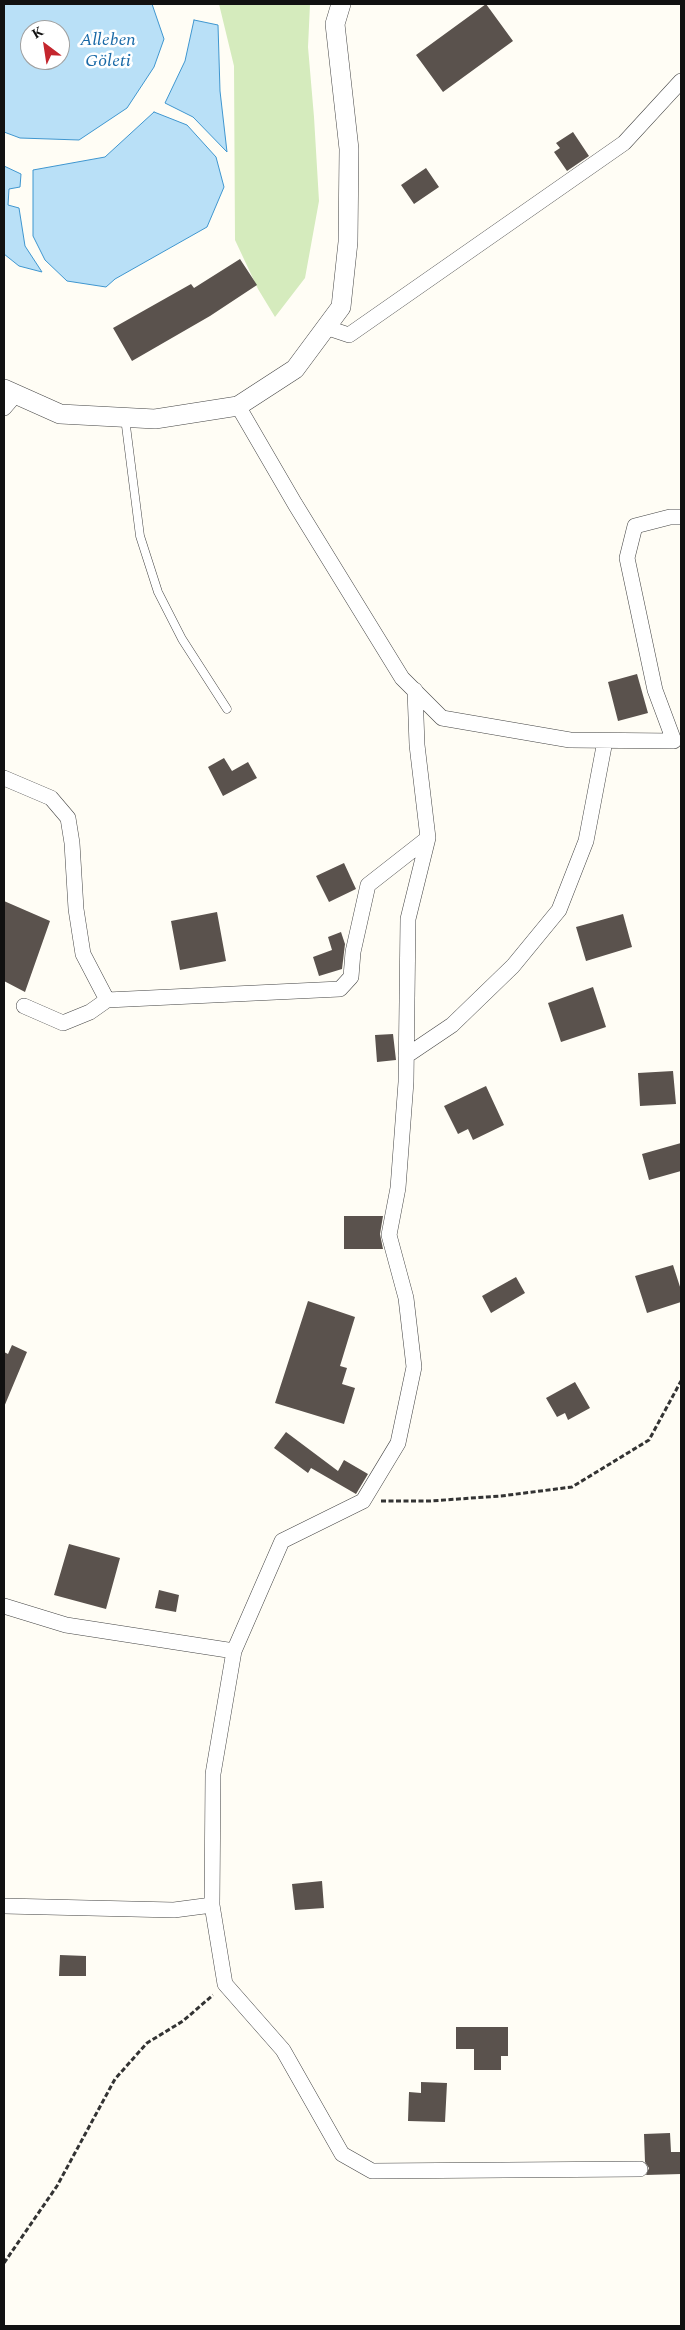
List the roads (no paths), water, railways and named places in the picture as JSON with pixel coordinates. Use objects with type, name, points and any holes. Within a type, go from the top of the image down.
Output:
[{"type":"street","points":[[8,397],[60,414],[155,420],[238,406],[295,369],[341,307],[348,242],[349,149],[335,24],[341,4]]},
{"type":"street","points":[[325,327],[349,335],[624,144],[681,81]]},
{"type":"street","points":[[238,406],[402,678],[442,718],[570,740],[678,742],[655,690],[627,558],[635,526],[670,517],[681,517]]},
{"type":"street","points":[[415,690],[417,746],[428,838],[408,919],[406,1056],[398,1188],[389,1235],[406,1298],[414,1367],[398,1443],[363,1501],[282,1541],[234,1651],[213,1774],[212,1905],[225,1984],[283,2050],[342,2154],[372,2171],[640,2169]]},
{"type":"street","points":[[406,1056],[452,1025],[513,966],[559,910],[586,842],[605,741]]},
{"type":"street","points":[[4,778],[51,798],[68,818],[72,843],[76,909],[83,954],[107,1000]]},
{"type":"street","points":[[24,1006],[62,1023],[90,1012],[107,1000],[340,989],[351,977],[353,952],[368,885],[428,838]]},
{"type":"street","points":[[4,1606],[66,1626],[234,1651]]},
{"type":"street","points":[[4,1906],[174,1910],[212,1905]]},
{"type":"lane","points":[[125,418],[140,536],[158,592],[182,639],[227,709]]},
{"type":"water","name":"Alleben Göleti","points":[[4,4],[152,4],[164,39],[154,67],[127,108],[79,140],[20,138],[4,132]]},
{"type":"water","points":[[194,20],[218,25],[220,91],[227,152],[193,117],[165,103],[185,61]]},
{"type":"water","points":[[154,112],[187,125],[216,157],[224,187],[207,227],[115,279],[106,287],[67,281],[45,260],[33,236],[33,170],[105,157]]},
{"type":"water","points":[[4,166],[21,174],[20,187],[9,189],[8,205],[19,208],[25,246],[42,272],[19,266],[4,254]]}]
